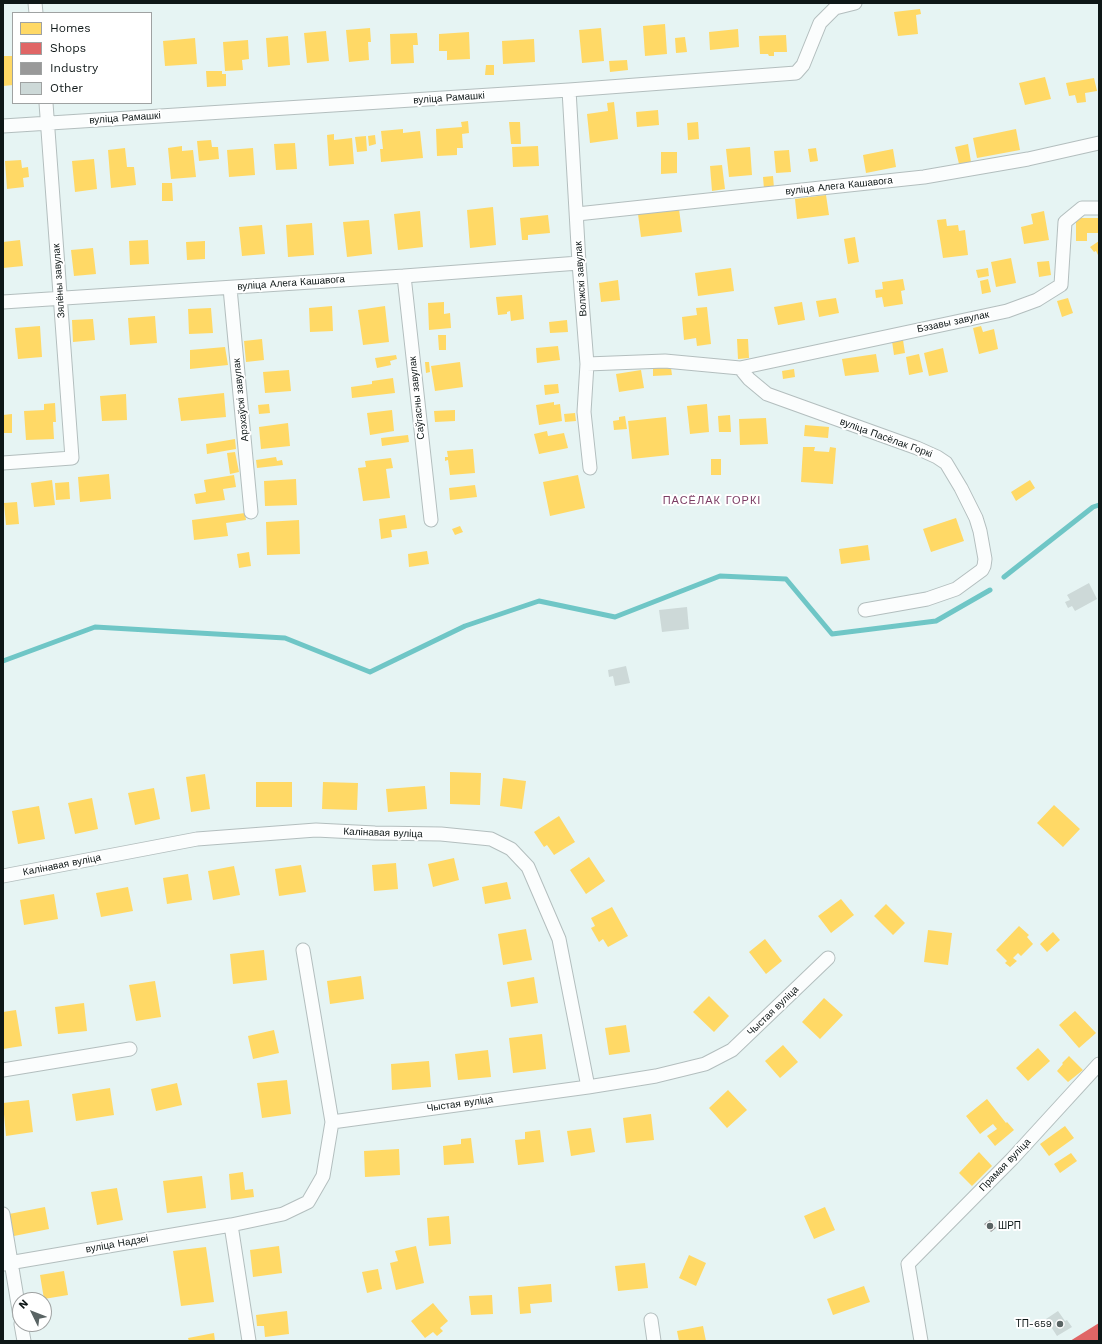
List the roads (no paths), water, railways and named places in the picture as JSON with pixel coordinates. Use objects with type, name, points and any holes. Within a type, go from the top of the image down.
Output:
[{"type":"street","name":"вуліца Рамашкі","points":[[3,126],[569,90],[796,73],[803,64],[820,23],[834,8],[855,3]]},
{"type":"street","name":"Волжскі завулак","points":[[569,90],[579,263],[588,364],[584,412],[590,468]]},
{"type":"street","name":"Зялёны завулак","points":[[3,463],[72,458],[46,104]]},
{"type":"street","name":"вуліца Алега Кашавога","points":[[577,214],[924,177],[1028,159],[1099,143]]},
{"type":"street","name":"Бэзавы завулак","points":[[740,368],[1007,311],[1037,300],[1061,285],[1065,222],[1082,208],[1099,208]]},
{"type":"street","name":"вуліца Алега Кашавога","points":[[3,302],[230,288],[579,263]]},
{"type":"street","name":"Саўгасны завулак","points":[[404,276],[431,520]]},
{"type":"street","name":"Арэхаўскі завулак","points":[[230,288],[252,512]]},
{"type":"street","points":[[588,364],[665,361],[740,368]]},
{"type":"street","name":"вуліца Пасёлак Горкі","points":[[740,368],[767,394],[917,448],[946,463],[956,476],[976,518],[980,531],[985,560],[982,570],[956,589],[927,599],[865,610]]},
{"type":"street","name":"Калінавая вуліца","points":[[3,876],[197,839],[272,833],[316,830],[440,834],[491,839],[511,849],[528,867],[559,939],[588,1087]]},
{"type":"street","points":[[249,1341],[231,1225],[284,1214],[308,1202],[323,1176],[332,1122],[303,950]]},
{"type":"street","name":"Чыстая вуліца","points":[[332,1122],[588,1087],[656,1076],[705,1064],[732,1050],[828,958]]},
{"type":"street","points":[[3,1070],[130,1049]]},
{"type":"street","name":"Прамая вуліца","points":[[921,1341],[908,1264],[1012,1159],[1099,1064]]},
{"type":"street","points":[[3,1214],[7,1263],[14,1292]]},
{"type":"street","name":"вуліца Надзеі","points":[[7,1263],[231,1225]]},
{"type":"street","points":[[652,1320],[654,1341]]},
{"type":"waterway","points":[[1004,577],[1093,507],[1099,505]]},
{"type":"waterway","points":[[3,661],[95,627],[285,638],[370,672],[465,626],[539,601],[615,617],[720,576],[786,579],[832,634],[936,621],[990,590]]},
{"type":"place","name":"ШРП","points":[[990,1226]]},
{"type":"place","name":"ТП-659","points":[[1060,1324]]},
{"type":"district","name":"ПАСЁЛАК ГОРКІ","points":[[712,501]]}]
